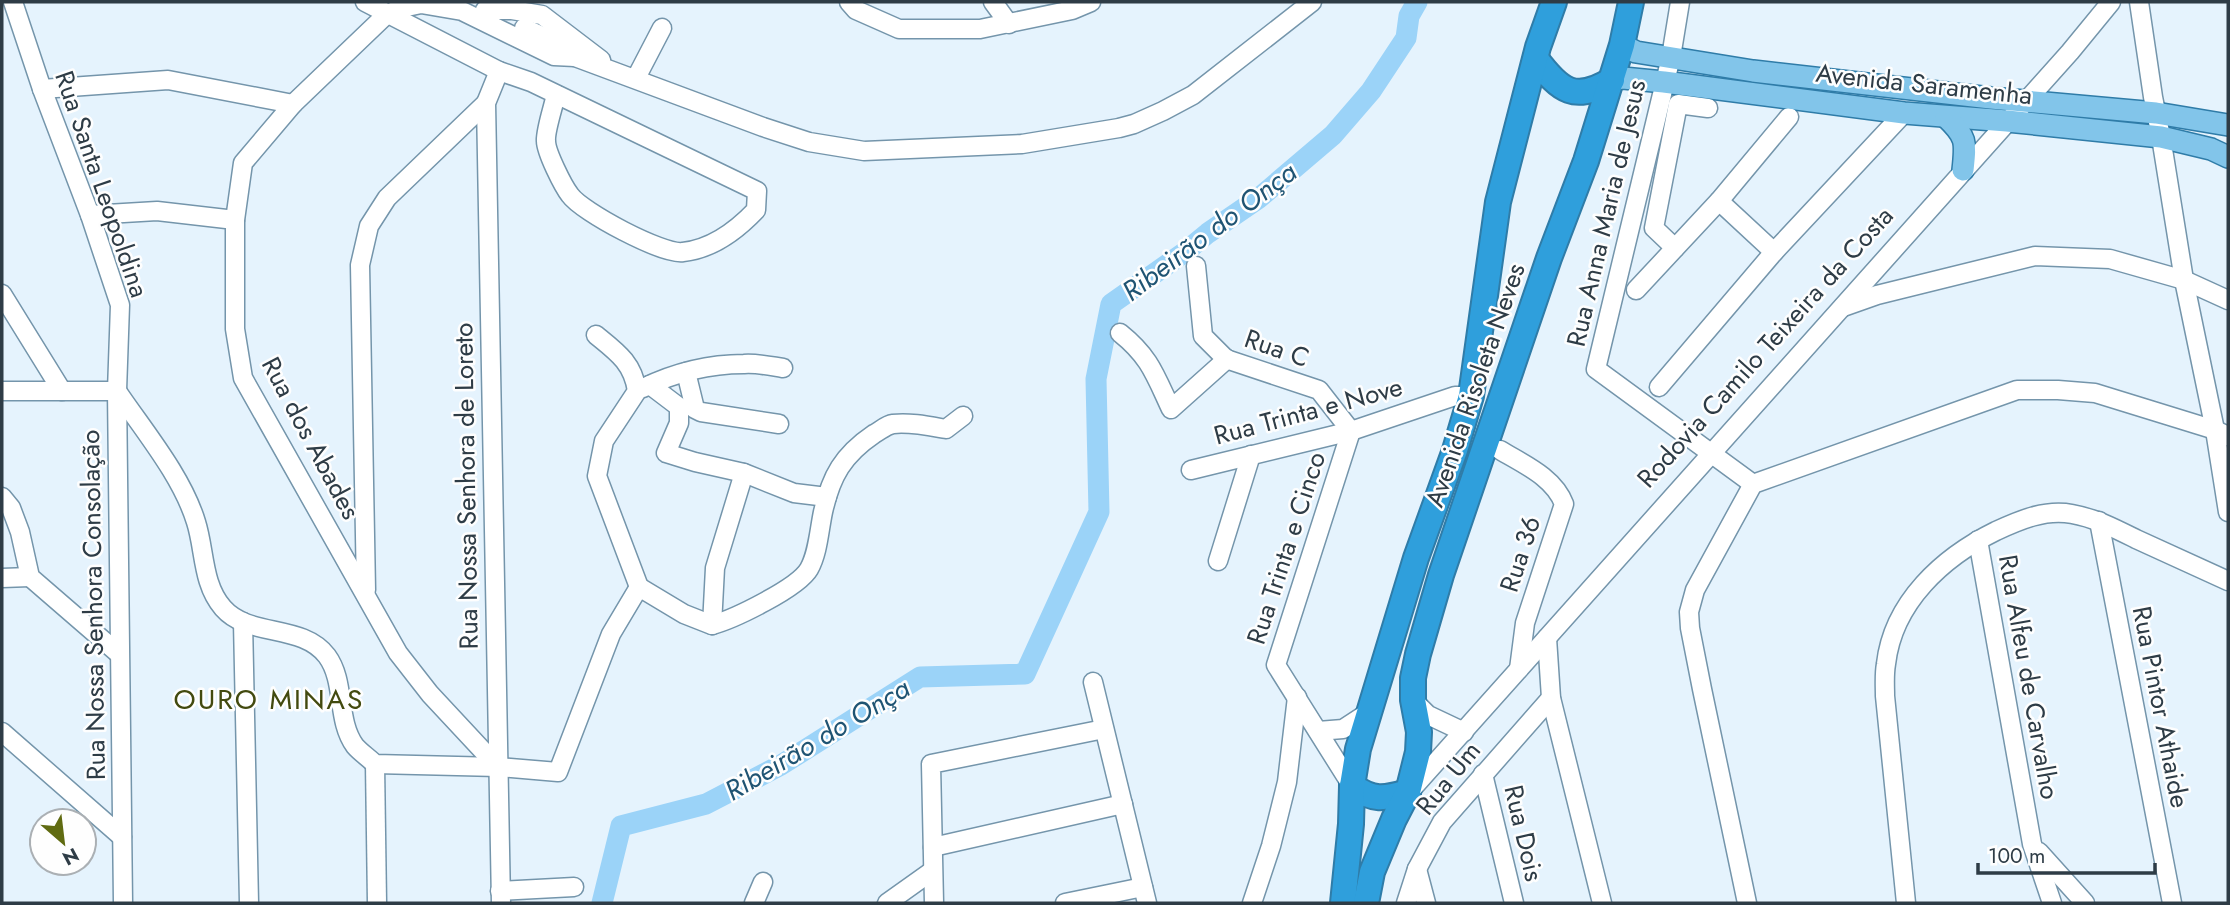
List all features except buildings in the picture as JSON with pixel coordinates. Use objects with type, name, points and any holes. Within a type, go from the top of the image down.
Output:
[{"type":"highway","name":"Avenida Risoleta Neves","points":[[1352,786],[1358,749],[1369,712],[1416,558],[1455,450],[1471,396],[1498,202],[1554,2]]},
{"type":"highway","name":"Avenida Risoleta Neves","points":[[1408,792],[1418,752],[1419,732],[1413,700],[1413,678],[1418,654],[1441,575],[1549,258],[1586,161],[1622,45],[1631,2]]},
{"type":"highway","points":[[1536,59],[1562,89],[1593,91],[1612,80]]},
{"type":"highway","points":[[1343,903],[1352,786],[1373,798],[1387,798],[1408,792]]},
{"type":"highway","name":"Rodovia Camilo Teixeira da Costa","points":[[1366,903],[1372,872],[1408,792]]},
{"type":"main road","name":"Avenida Saramenha","points":[[1622,45],[1636,52],[1766,72],[2156,113],[2228,125]]},
{"type":"main road","name":"Avenida Saramenha","points":[[1612,80],[1623,78],[1664,82],[1904,113],[2161,137],[2211,149],[2228,157]]},
{"type":"main road","points":[[1946,117],[1960,130],[1965,146],[1963,170]]},
{"type":"street","name":"Rua Santa Leopoldina","points":[[13,2],[120,304],[117,391]]},
{"type":"street","points":[[365,2],[499,71],[531,82],[556,94],[757,191],[757,210],[741,226],[708,246],[680,253],[616,228],[571,197],[556,169],[545,141],[556,94]]},
{"type":"street","points":[[465,2],[559,44],[575,57]]},
{"type":"street","points":[[849,2],[856,10],[899,29],[980,29],[1072,10],[1091,2]]},
{"type":"street","points":[[993,2],[1009,24]]},
{"type":"street","points":[[387,14],[421,4],[463,11],[554,56],[575,57],[810,142],[864,150],[1022,144],[1134,124],[1193,95],[1312,2]]},
{"type":"street","name":"Rua Anna Maria de Jesus","points":[[1680,2],[1671,57],[1596,369],[1753,484]]},
{"type":"street","points":[[2070,52],[2100,2]]},
{"type":"street","name":"Rodovia Camilo Teixeira da Costa","points":[[1408,792],[2070,52],[2111,2]]},
{"type":"street","points":[[2139,2],[2184,280],[2222,433],[2228,512]]},
{"type":"street","points":[[485,10],[543,9],[574,41],[629,76]]},
{"type":"street","name":"Rua dos Abades","points":[[387,14],[293,104],[243,163],[235,220],[234,329],[243,378],[398,653],[430,694],[498,767]]},
{"type":"street","points":[[629,76],[662,28]]},
{"type":"street","name":"Rua Nossa Senhora de Loreto","points":[[499,71],[486,103],[501,897]]},
{"type":"street","points":[[42,89],[168,80],[293,104]]},
{"type":"street","points":[[366,594],[360,265],[369,226],[387,198],[486,103]]},
{"type":"street","points":[[1675,248],[1654,228],[1678,104],[1708,108]]},
{"type":"street","points":[[1659,387],[1774,252],[1904,113]]},
{"type":"street","points":[[1636,290],[1719,201],[1789,117]]},
{"type":"street","points":[[1719,201],[1774,252]]},
{"type":"street","points":[[90,215],[157,211],[235,220]]},
{"type":"street","points":[[1840,307],[2035,256],[2110,259],[2184,280],[2228,300]]},
{"type":"street","name":"Rua C","points":[[1196,267],[1203,336],[1227,359],[1318,390],[1351,431]]},
{"type":"street","points":[[2,294],[62,391]]},
{"type":"street","points":[[1120,333],[1149,360],[1171,409],[1227,359]]},
{"type":"street","points":[[596,335],[624,359],[635,380],[644,388],[679,407],[679,423],[666,453],[744,473],[794,493],[827,497]]},
{"type":"street","points":[[783,368],[745,363],[704,368],[644,388],[604,441],[597,476],[639,587],[684,614],[712,625],[733,618],[792,586],[809,569],[815,554],[827,497],[835,474],[848,455],[889,424],[946,429],[963,416]]},
{"type":"street","name":"Rua Trinta e Nove","points":[[1439,401],[1475,370]]},
{"type":"street","points":[[686,372],[695,409],[779,424]]},
{"type":"street","points":[[1743,902],[1689,612],[1695,590],[1753,484],[2017,390],[2095,393],[2222,433]]},
{"type":"street","points":[[2,391],[117,391],[179,484],[197,523],[208,582],[223,608],[243,622],[311,642],[327,656],[338,680],[347,729],[356,746],[375,764],[498,767],[558,772],[611,634],[639,587]]},
{"type":"street","name":"Rua Nossa Senhora Consolação","points":[[117,391],[123,903]]},
{"type":"street","name":"Rua Trinta e Nove","points":[[1191,470],[1351,431],[1455,396],[1471,396]]},
{"type":"street","name":"Rua Trinta e Cinco","points":[[1351,431],[1276,666],[1352,786]]},
{"type":"street","name":"Rua 36","points":[[1500,450],[1536,472],[1559,491],[1564,504],[1525,623],[1519,669]]},
{"type":"street","points":[[1218,561],[1251,456]]},
{"type":"street","points":[[712,625],[715,568],[744,473]]},
{"type":"street","points":[[2,497],[11,508],[20,532],[30,577],[119,654]]},
{"type":"street","points":[[1906,903],[1885,696],[1886,663],[1895,630],[1917,590],[1944,562],[1978,540],[2021,519],[2046,513],[2071,513],[2099,521],[2228,581]]},
{"type":"street","name":"Rua Pintor Athaide","points":[[2099,521],[2172,903]]},
{"type":"street","name":"Rua Alfeu de Carvalho","points":[[1978,540],[2032,844],[2052,903]]},
{"type":"street","points":[[2,578],[30,577]]},
{"type":"street","points":[[243,622],[249,903]]},
{"type":"street","name":"Rua 36","points":[[1525,623],[1547,638]]},
{"type":"street","points":[[1547,638],[1552,698],[1602,903]]},
{"type":"street","points":[[1065,903],[1145,895],[1093,682]]},
{"type":"street","points":[[1252,903],[1271,846],[1287,782],[1297,697]]},
{"type":"street","name":"Rua Um","points":[[1406,903],[1417,869],[1442,822],[1552,698]]},
{"type":"street","points":[[1413,700],[1428,715],[1464,732]]},
{"type":"street","points":[[1318,731],[1343,729],[1369,712]]},
{"type":"street","points":[[934,903],[930,764],[1104,729]]},
{"type":"street","points":[[2,732],[122,837]]},
{"type":"street","points":[[375,764],[377,903]]},
{"type":"street","name":"Rua Dois","points":[[1483,774],[1514,903]]},
{"type":"street","points":[[933,847],[1123,804]]},
{"type":"street","points":[[2032,844],[2077,899]]},
{"type":"street","points":[[1417,869],[1426,903]]},
{"type":"street","points":[[887,903],[932,871]]},
{"type":"street","points":[[754,903],[764,881]]},
{"type":"street","points":[[501,897],[574,887]]},
{"type":"waterway","name":"Ribeirão do Onça","points":[[602,903],[621,826],[706,804],[781,765],[920,677],[1025,674],[1099,512],[1096,379],[1111,304],[1259,198],[1333,135],[1371,91],[1406,38],[1409,16],[1417,2]]},
{"type":"district","name":"OURO MINAS","points":[[269,699]]}]
